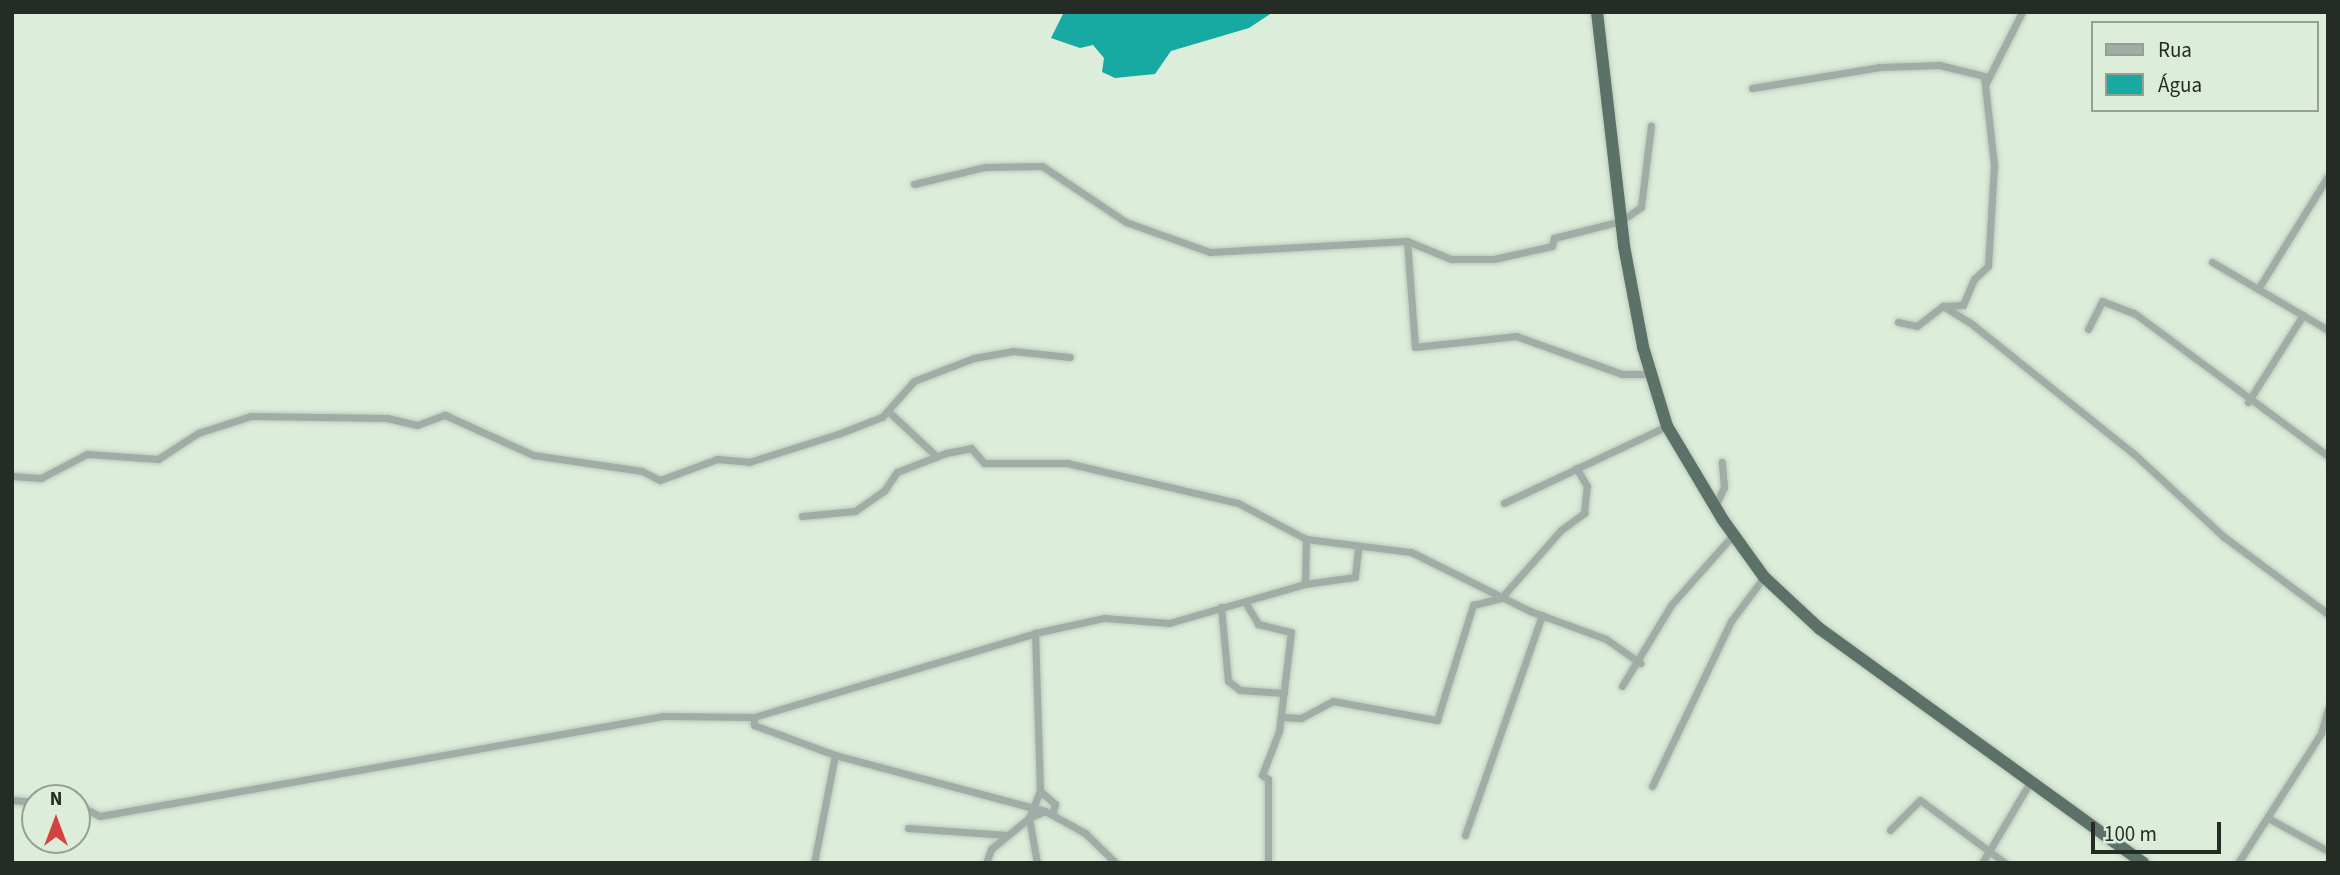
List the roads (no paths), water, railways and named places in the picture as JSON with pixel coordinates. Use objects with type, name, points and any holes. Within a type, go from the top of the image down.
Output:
[{"type":"highway","points":[[1597,12],[1621,220],[1651,374],[1667,425],[1715,507],[1763,577],[1820,629],[2143,863]]},
{"type":"street","points":[[1986,83],[2022,12]]},
{"type":"street","points":[[1752,88],[1880,67],[1940,65],[1978,72],[1986,83],[1994,164],[1988,266],[1974,279],[1963,305],[1943,306],[1917,326],[1898,322]]},
{"type":"street","points":[[914,184],[985,167],[1042,166],[1126,222],[1210,252],[1407,240],[1451,259],[1494,259],[1621,220],[1641,207],[1651,125]]},
{"type":"street","points":[[2258,289],[2328,176]]},
{"type":"street","points":[[1407,240],[1415,347],[1516,336],[1622,374],[1651,374]]},
{"type":"street","points":[[2212,262],[2328,330]]},
{"type":"street","points":[[2088,329],[2102,301],[2134,313],[2248,402],[2328,456]]},
{"type":"street","points":[[1943,306],[2024,365],[2224,537],[2328,614]]},
{"type":"street","points":[[2248,402],[2302,315]]},
{"type":"street","points":[[12,476],[41,478],[87,454],[158,459],[198,433],[251,416],[387,418],[417,425],[445,415],[533,455],[642,471],[660,480],[717,459],[749,462],[888,411],[914,381],[974,358],[1013,351],[1070,357]]},
{"type":"street","points":[[888,411],[935,455]]},
{"type":"street","points":[[1504,503],[1667,425]]},
{"type":"street","points":[[802,516],[855,512],[884,491],[898,472],[935,455],[971,448],[984,463],[1067,463],[1238,503],[1306,539],[1357,549],[1411,552],[1501,598],[1606,639],[1640,663]]},
{"type":"street","points":[[1715,507],[1724,487],[1722,462]]},
{"type":"street","points":[[1281,717],[1301,718],[1333,701],[1437,720],[1474,605],[1501,598],[1561,530],[1584,513],[1587,485],[1576,468]]},
{"type":"street","points":[[1622,686],[1640,663],[1671,605],[1733,535]]},
{"type":"street","points":[[1305,584],[1306,539]]},
{"type":"street","points":[[91,812],[100,816],[663,716],[754,717],[1035,633],[1104,618],[1169,623],[1305,584],[1355,577],[1357,549]]},
{"type":"street","points":[[1652,786],[1731,621],[1763,577]]},
{"type":"street","points":[[1245,602],[1258,624],[1291,632],[1281,717],[1262,775],[1268,779],[1268,863]]},
{"type":"street","points":[[1221,607],[1228,681],[1240,690],[1284,693]]},
{"type":"street","points":[[1465,835],[1542,615]]},
{"type":"street","points":[[986,863],[1007,835],[1028,818],[1040,791],[1035,633]]},
{"type":"street","points":[[2238,863],[2324,734],[2328,709]]},
{"type":"street","points":[[754,717],[754,725],[835,755],[1049,813],[1085,833],[1116,863]]},
{"type":"street","points":[[814,863],[835,755]]},
{"type":"street","points":[[1982,863],[1993,849],[2030,782]]},
{"type":"street","points":[[1028,818],[1049,813],[1055,804],[1040,791]]},
{"type":"street","points":[[1890,830],[1920,800],[1993,849],[2005,863]]},
{"type":"street","points":[[1028,818],[1037,863]]},
{"type":"street","points":[[2268,818],[2328,851]]},
{"type":"street","points":[[908,828],[1007,835]]},
{"type":"water","points":[[1064,12],[1273,12],[1249,28],[1171,51],[1155,74],[1115,78],[1102,72],[1104,58],[1093,45],[1080,48],[1051,38]]}]
